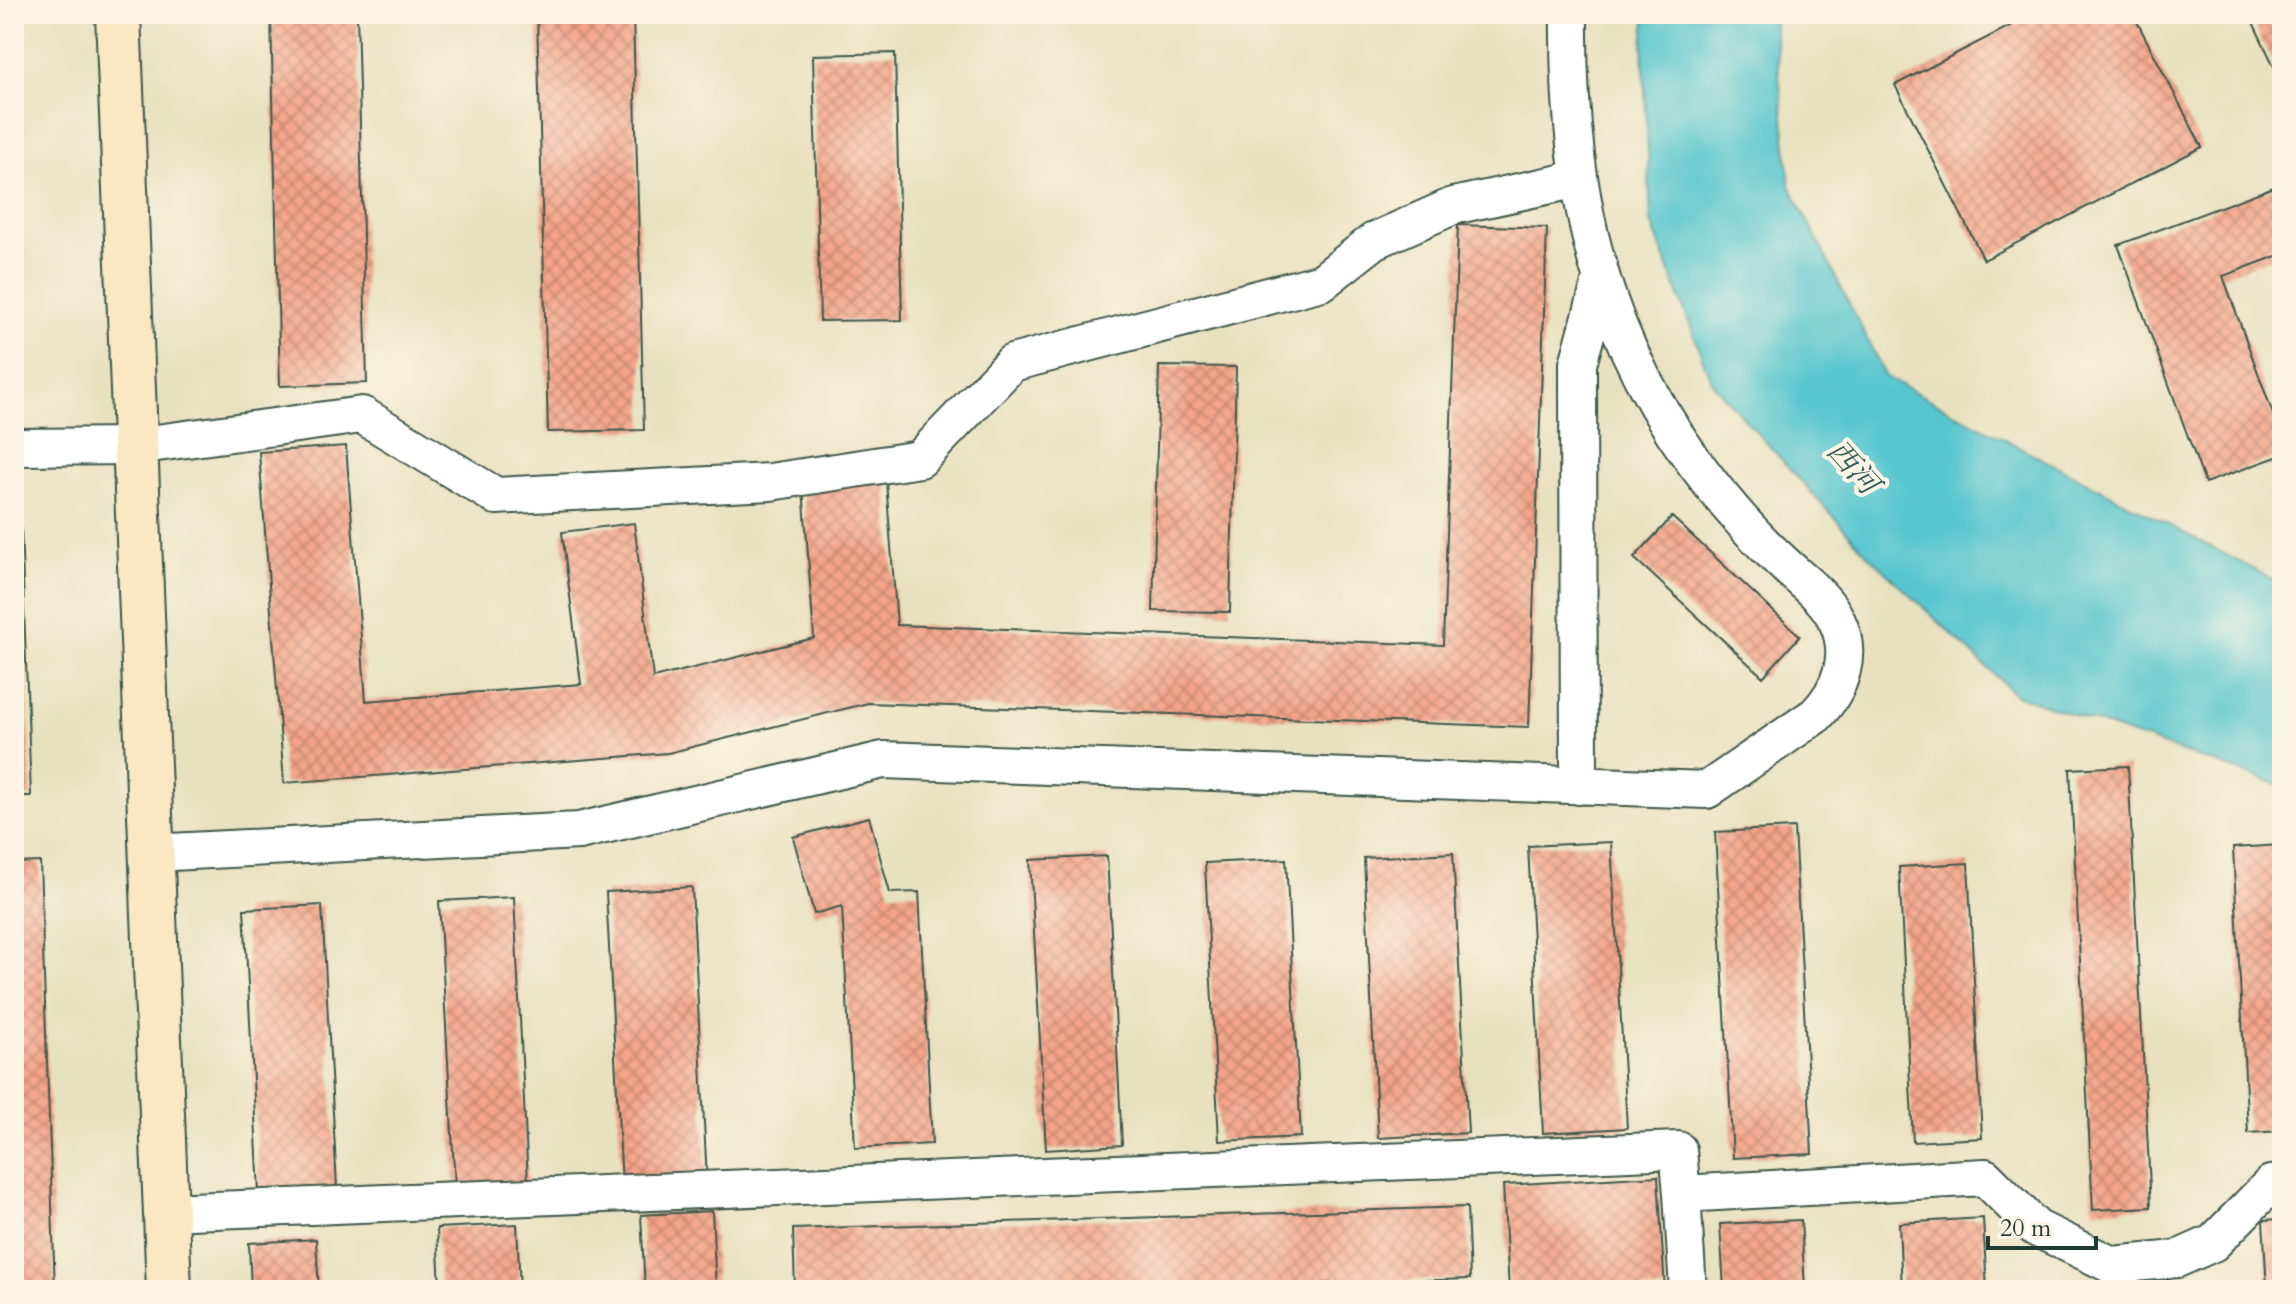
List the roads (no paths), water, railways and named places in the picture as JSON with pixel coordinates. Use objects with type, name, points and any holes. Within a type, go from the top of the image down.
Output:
[{"type":"street","points":[[118,14],[169,1290]]},
{"type":"street","points":[[151,853],[579,831],[883,760],[1707,790],[1816,715],[1837,688],[1845,654],[1843,638],[1830,608],[1743,523],[1679,439],[1623,338],[1601,280],[1584,220],[1573,123],[1569,14]]},
{"type":"street","points":[[14,447],[135,446],[362,415],[496,496],[770,482],[920,459],[1012,363],[1322,282],[1374,241],[1453,206],[1579,179]]},
{"type":"street","points":[[1579,786],[1578,364],[1601,280]]},
{"type":"street","points":[[166,1212],[1678,1150],[1688,1290]]},
{"type":"street","points":[[1682,1194],[1985,1177],[2036,1228],[2112,1265],[2177,1259],[2213,1243],[2271,1184],[2282,1183]]},
{"type":"water","name":"西河","points":[[1646,14],[1773,14],[1790,186],[1886,377],[2282,584],[2282,786],[2016,695],[1870,557],[1712,383],[1651,222],[1643,45]]}]
